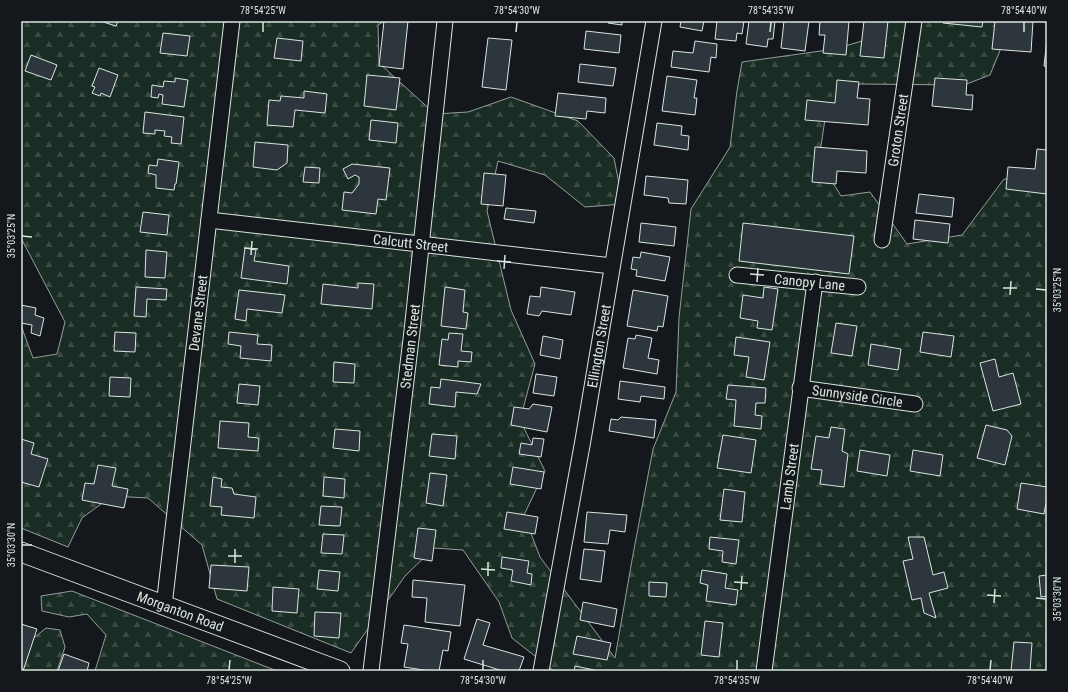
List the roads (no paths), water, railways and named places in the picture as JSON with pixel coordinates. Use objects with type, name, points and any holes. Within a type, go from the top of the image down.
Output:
[{"type":"main road","name":"Morganton Road","points":[[21,552],[340,671]]},
{"type":"street","name":"Devane Street","points":[[164,606],[232,21]]},
{"type":"street","name":"Stedman Street","points":[[371,671],[421,244],[445,21]]},
{"type":"street","name":"Ellington Street","points":[[541,671],[654,21]]},
{"type":"street","name":"Groton Street","points":[[882,240],[914,21]]},
{"type":"street","name":"Calcutt Street","points":[[210,220],[612,266]]},
{"type":"street","name":"Canopy Lane","points":[[737,275],[858,287]]},
{"type":"street","name":"Lamb Street","points":[[764,671],[815,282]]},
{"type":"street","name":"Sunnyside Circle","points":[[800,388],[915,404]]}]
